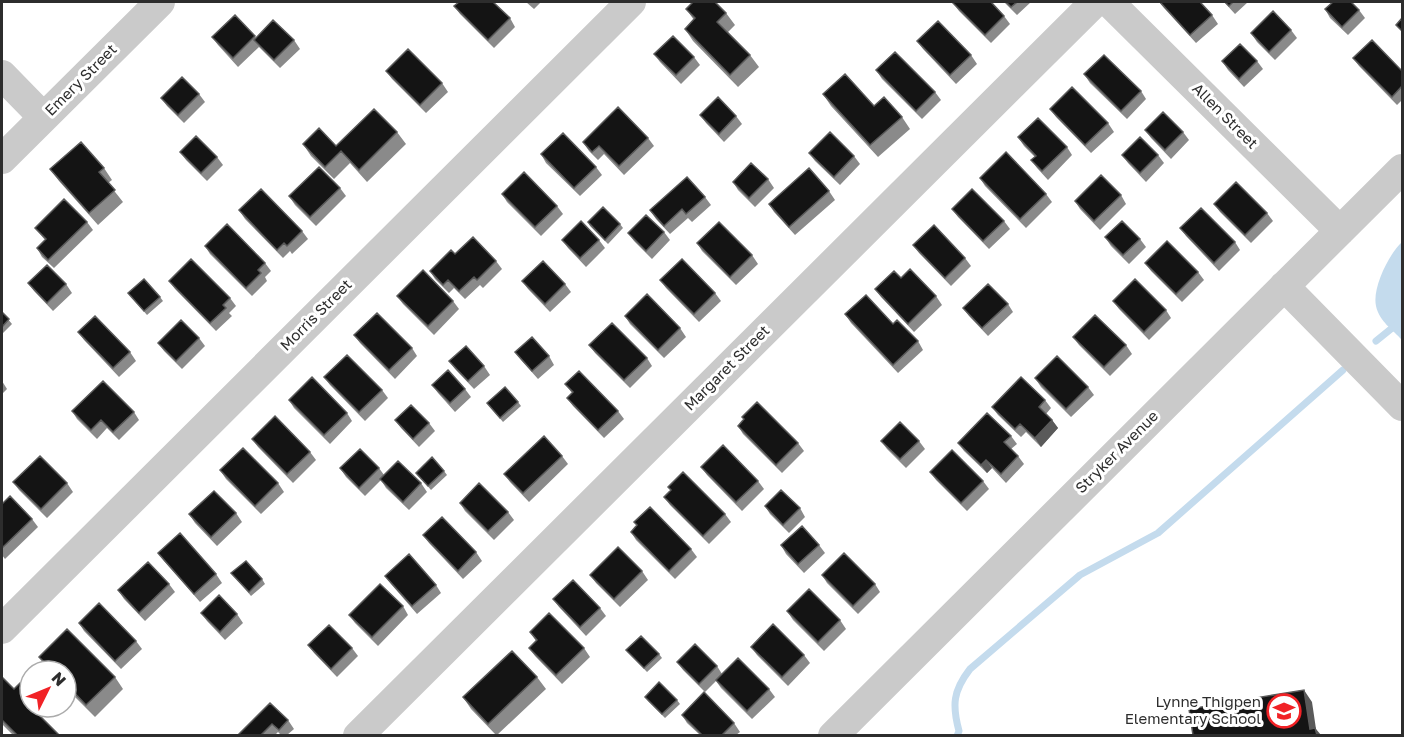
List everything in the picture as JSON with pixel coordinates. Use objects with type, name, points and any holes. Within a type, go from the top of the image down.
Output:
[{"type":"street","name":"Emery Street","points":[[2,159],[160,2]]},
{"type":"street","name":"Morris Street","points":[[2,629],[631,2]]},
{"type":"street","name":"Margaret Street","points":[[358,735],[1095,2]]},
{"type":"street","name":"Allen Street","points":[[1109,2],[1340,231]]},
{"type":"street","points":[[2,75],[43,117]]},
{"type":"street","name":"Stryker Avenue","points":[[833,735],[1402,169]]},
{"type":"street","points":[[1284,286],[1402,406]]},
{"type":"water","points":[[1402,242],[1402,340],[1380,316],[1375,299],[1383,272]]},
{"type":"building","points":[[459,2],[493,2],[510,18],[488,40],[454,6]]},
{"type":"building","points":[[693,2],[715,2],[726,13],[717,22],[750,55],[730,75],[685,29],[695,18],[686,9]]},
{"type":"building","points":[[954,2],[991,2],[1004,16],[985,35]]},
{"type":"building","points":[[1006,2],[1017,2],[1011,7]]},
{"type":"building","points":[[1160,2],[1200,2],[1212,15],[1190,35]]},
{"type":"building","points":[[1333,2],[1351,2],[1359,10],[1342,27],[1325,9]]},
{"type":"building","points":[[1273,11],[1291,30],[1269,52],[1251,33]]},
{"type":"building","points":[[235,15],[255,36],[233,58],[212,37]]},
{"type":"building","points":[[1402,18],[1402,31],[1396,25]]},
{"type":"building","points":[[273,20],[294,40],[274,60],[254,40]]},
{"type":"building","points":[[938,21],[971,55],[950,75],[917,41]]},
{"type":"building","points":[[673,36],[694,57],[676,75],[654,54]]},
{"type":"building","points":[[1372,40],[1402,71],[1402,86],[1392,97],[1353,58]]},
{"type":"building","points":[[1240,44],[1257,61],[1239,79],[1222,61]]},
{"type":"building","points":[[408,49],[442,83],[420,105],[386,71]]},
{"type":"building","points":[[895,52],[935,92],[916,111],[876,70]]},
{"type":"building","points":[[1104,55],[1141,91],[1121,111],[1084,74]]},
{"type":"building","points":[[845,74],[874,106],[884,97],[902,117],[870,145],[823,94]]},
{"type":"building","points":[[182,77],[199,94],[178,115],[161,98]]},
{"type":"building","points":[[1072,87],[1108,123],[1085,145],[1050,109]]},
{"type":"building","points":[[718,97],[736,116],[719,134],[700,115]]},
{"type":"building","points":[[618,107],[648,138],[619,166],[599,146],[592,152],[583,142]]},
{"type":"building","points":[[374,109],[397,132],[359,170],[341,151],[325,167],[303,144],[319,128],[336,146]]},
{"type":"building","points":[[1163,112],[1183,132],[1165,150],[1145,130]]},
{"type":"building","points":[[1038,118],[1067,147],[1042,171],[1031,160],[1036,156],[1018,137]]},
{"type":"building","points":[[830,132],[854,156],[834,177],[809,153]]},
{"type":"building","points":[[563,133],[596,167],[574,188],[541,154]]},
{"type":"building","points":[[196,136],[217,157],[201,173],[180,152]]},
{"type":"building","points":[[1140,137],[1158,155],[1140,173],[1122,155]]},
{"type":"building","points":[[81,142],[104,168],[99,172],[115,190],[89,213],[50,169]]},
{"type":"building","points":[[1006,152],[1046,194],[1020,219],[980,178]]},
{"type":"building","points":[[751,163],[768,179],[749,198],[733,182]]},
{"type":"building","points":[[319,167],[340,188],[310,217],[289,196]]},
{"type":"building","points":[[809,168],[829,191],[789,227],[769,204]]},
{"type":"building","points":[[524,172],[557,206],[535,227],[502,194]]},
{"type":"building","points":[[1101,175],[1121,195],[1094,221],[1075,201]]},
{"type":"building","points":[[687,177],[705,197],[686,214],[682,209],[664,226],[650,210]]},
{"type":"building","points":[[1236,182],[1267,213],[1245,235],[1214,204]]},
{"type":"building","points":[[261,189],[302,231],[287,246],[284,243],[277,250],[239,210]]},
{"type":"building","points":[[972,189],[1004,221],[983,241],[952,209]]},
{"type":"building","points":[[64,199],[87,222],[48,260],[37,248],[46,239],[35,228]]},
{"type":"building","points":[[603,207],[620,224],[605,240],[588,222]]},
{"type":"building","points":[[1201,208],[1235,242],[1214,263],[1180,228]]},
{"type":"building","points":[[646,215],[664,232],[646,251],[628,233]]},
{"type":"building","points":[[581,221],[599,240],[580,258],[562,240]]},
{"type":"building","points":[[1122,221],[1140,239],[1123,255],[1105,237]]},
{"type":"building","points":[[719,222],[752,255],[730,277],[697,243]]},
{"type":"building","points":[[227,224],[265,263],[258,270],[261,273],[246,288],[205,246]]},
{"type":"building","points":[[934,225],[965,258],[945,278],[913,245]]},
{"type":"building","points":[[473,237],[496,261],[477,280],[474,277],[459,291],[448,280],[443,285],[430,271],[451,250],[455,254]]},
{"type":"building","points":[[1167,241],[1198,272],[1176,294],[1145,263]]},
{"type":"building","points":[[191,259],[230,298],[223,305],[226,308],[210,323],[169,281]]},
{"type":"building","points":[[682,259],[715,293],[694,314],[660,280]]},
{"type":"building","points":[[543,261],[565,284],[545,304],[522,281]]},
{"type":"building","points":[[47,265],[66,284],[47,303],[28,283]]},
{"type":"building","points":[[910,269],[936,296],[908,324],[875,289],[894,271],[901,278]]},
{"type":"building","points":[[423,270],[453,301],[428,326],[397,296]]},
{"type":"building","points":[[144,279],[160,297],[144,311],[128,293]]},
{"type":"building","points":[[1135,279],[1166,310],[1144,332],[1113,301]]},
{"type":"building","points":[[988,284],[1008,304],[982,328],[963,308]]},
{"type":"building","points":[[647,294],[680,328],[658,350],[625,316]]},
{"type":"building","points":[[866,295],[893,324],[897,320],[918,341],[893,365],[845,314]]},
{"type":"building","points":[[2,312],[9,319],[2,327]]},
{"type":"building","points":[[377,313],[412,348],[389,370],[354,335]]},
{"type":"building","points":[[1095,315],[1126,345],[1104,367],[1073,337]]},
{"type":"building","points":[[95,316],[130,352],[113,368],[78,332]]},
{"type":"building","points":[[181,320],[199,338],[176,361],[158,343]]},
{"type":"building","points":[[612,323],[647,358],[624,380],[589,345]]},
{"type":"building","points":[[532,337],[549,356],[532,371],[515,352]]},
{"type":"building","points":[[466,346],[484,366],[468,381],[449,361]]},
{"type":"building","points":[[347,355],[382,390],[359,412],[324,377]]},
{"type":"building","points":[[1057,356],[1088,387],[1066,409],[1035,378]]},
{"type":"building","points":[[448,370],[465,389],[450,403],[432,385]]},
{"type":"building","points":[[579,371],[618,411],[598,430],[567,398],[573,392],[565,384]]},
{"type":"building","points":[[312,377],[347,413],[324,435],[289,400]]},
{"type":"building","points":[[1021,377],[1045,400],[1039,407],[1052,420],[1035,438],[1020,424],[1015,429],[992,407]]},
{"type":"building","points":[[103,381],[134,412],[113,432],[101,420],[91,430],[72,411]]},
{"type":"building","points":[[505,387],[518,402],[500,418],[487,403]]},
{"type":"building","points":[[757,402],[798,443],[776,465],[738,426],[744,419],[742,417]]},
{"type":"building","points":[[411,405],[429,423],[413,439],[395,420]]},
{"type":"building","points":[[987,413],[1011,436],[1004,442],[1018,456],[1001,474],[986,460],[981,465],[958,443]]},
{"type":"building","points":[[275,416],[310,452],[287,474],[252,439]]},
{"type":"building","points":[[900,422],[919,441],[900,459],[881,441]]},
{"type":"building","points":[[544,436],[562,456],[523,493],[504,474]]},
{"type":"building","points":[[723,445],[758,481],[736,502],[701,467]]},
{"type":"building","points":[[243,448],[278,483],[255,506],[220,470]]},
{"type":"building","points":[[360,449],[379,468],[359,488],[340,468]]},
{"type":"building","points":[[952,450],[983,481],[961,503],[930,472]]},
{"type":"building","points":[[40,456],[67,483],[41,509],[13,482]]},
{"type":"building","points":[[432,457],[444,471],[428,486],[416,473]]},
{"type":"building","points":[[398,461],[421,483],[403,502],[380,479]]},
{"type":"building","points":[[683,472],[725,514],[703,536],[664,497],[671,490],[668,487]]},
{"type":"building","points":[[479,483],[508,512],[488,531],[460,503]]},
{"type":"building","points":[[781,490],[800,508],[783,525],[765,506]]},
{"type":"building","points":[[214,491],[236,513],[211,537],[189,514]]},
{"type":"building","points":[[10,496],[32,519],[2,548],[2,504]]},
{"type":"building","points":[[650,507],[691,549],[669,571],[631,532],[637,525],[634,522]]},
{"type":"building","points":[[442,517],[476,552],[458,571],[423,535]]},
{"type":"building","points":[[802,526],[819,545],[798,564],[781,545]]},
{"type":"building","points":[[180,533],[216,574],[194,594],[158,553]]},
{"type":"building","points":[[618,547],[642,571],[614,599],[590,575]]},
{"type":"building","points":[[844,553],[875,584],[853,606],[822,575]]},
{"type":"building","points":[[409,554],[436,585],[412,606],[385,576]]},
{"type":"building","points":[[246,561],[262,579],[249,592],[231,573]]},
{"type":"building","points":[[148,562],[169,584],[139,613],[118,590]]},
{"type":"building","points":[[573,580],[600,608],[580,627],[553,599]]},
{"type":"building","points":[[380,584],[403,606],[372,637],[349,615]]},
{"type":"building","points":[[809,589],[840,620],[818,642],[787,611]]},
{"type":"building","points":[[219,595],[237,614],[220,632],[201,613]]},
{"type":"building","points":[[99,603],[136,641],[115,661],[79,623]]},
{"type":"building","points":[[549,613],[584,648],[556,675],[529,648],[537,640],[530,632]]},
{"type":"building","points":[[773,624],[804,655],[782,677],[751,647]]},
{"type":"building","points":[[329,625],[352,648],[331,669],[308,645]]},
{"type":"building","points":[[67,629],[115,677],[86,705],[78,697],[78,659],[41,659],[39,657]]},
{"type":"building","points":[[641,636],[659,654],[644,668],[626,650]]},
{"type":"building","points":[[695,644],[717,666],[699,684],[677,662]]},
{"type":"building","points":[[512,651],[537,677],[488,724],[463,697]]},
{"type":"building","points":[[738,658],[769,689],[747,711],[716,680]]},
{"type":"building","points":[[3,678],[14,689],[18,685],[18,719],[43,719],[59,735],[17,735],[2,720]]},
{"type":"building","points":[[659,682],[677,700],[662,714],[645,697]]},
{"type":"building","name":"Lynne Thigpen Elementary School","points":[[1304,690],[1310,729],[1315,728],[1317,735],[1193,735],[1189,709]]},
{"type":"building","points":[[704,692],[734,723],[722,735],[702,735],[682,715]]},
{"type":"building","points":[[270,703],[288,720],[279,730],[272,724],[261,735],[238,735]]},
{"type":"waterway","points":[[1376,341],[1402,320]]},
{"type":"waterway","points":[[957,736],[959,731],[955,713],[957,691],[970,669],[1080,575],[1158,533],[1343,370]]},
{"type":"place","name":"Lynne Thigpen Elementary School","points":[[1284,711]]}]
